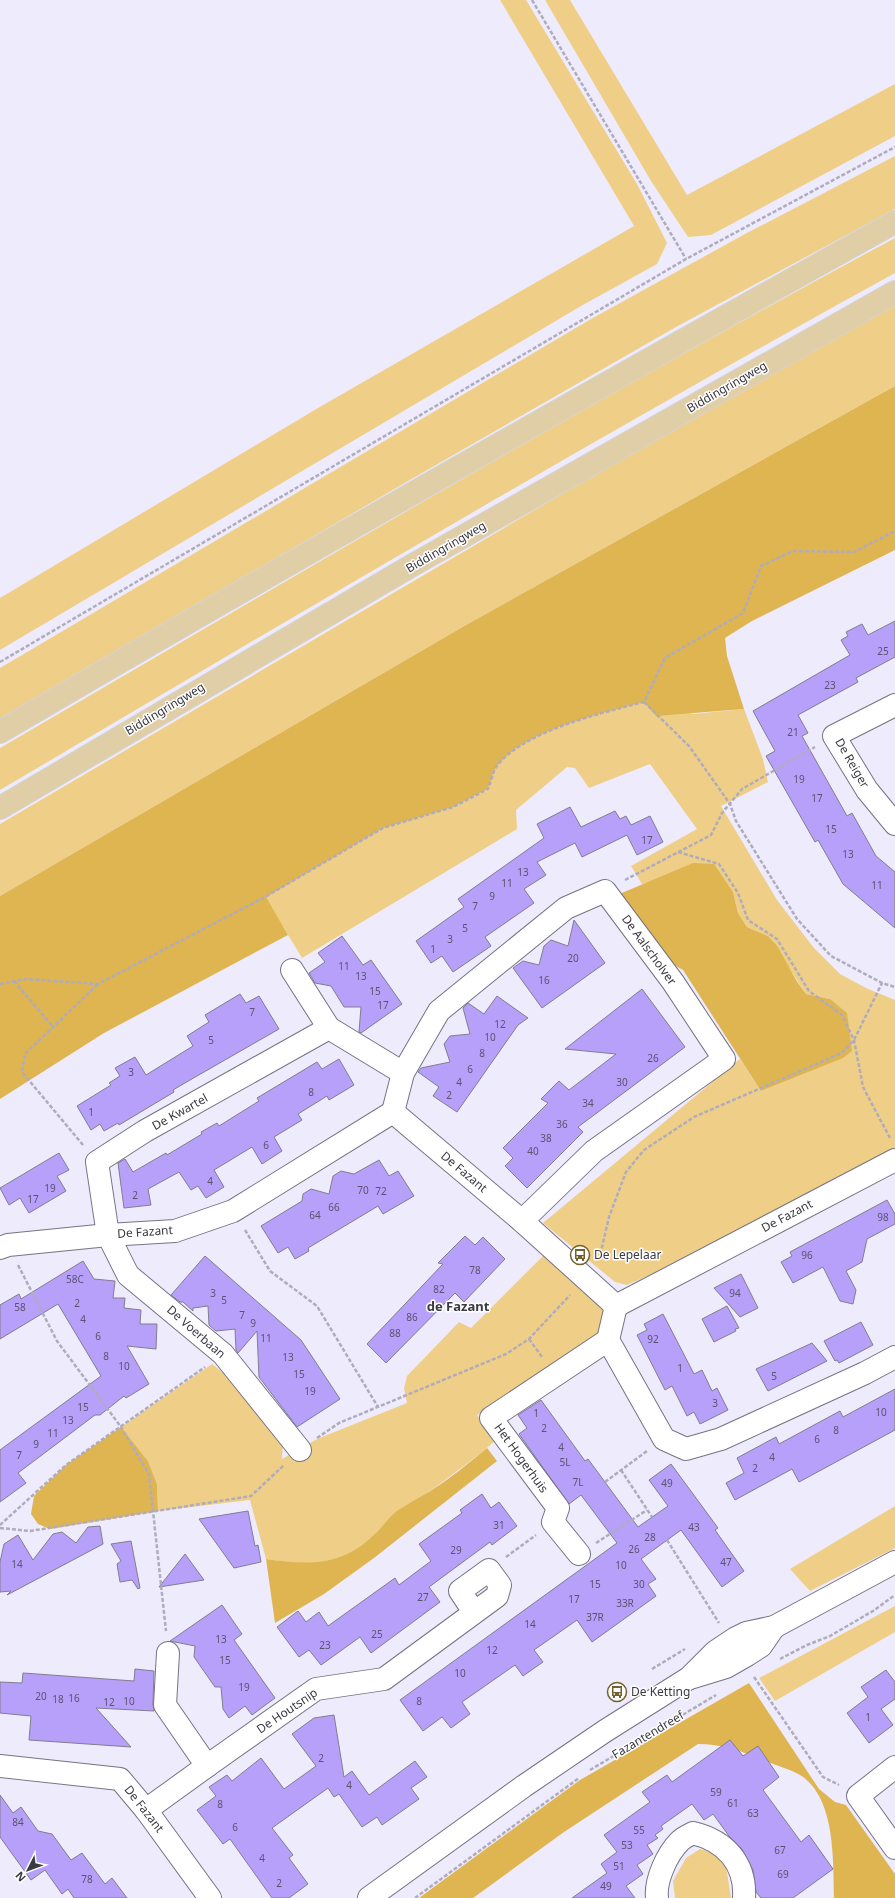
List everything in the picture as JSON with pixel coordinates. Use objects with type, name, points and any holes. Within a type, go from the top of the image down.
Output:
[{"type":"main road","points":[[0,732],[169,633],[700,331],[895,222]]},
{"type":"main road","name":"Biddingringweg","points":[[0,808],[411,566],[895,292]]},
{"type":"street","name":"De Reiger","points":[[895,705],[834,736],[867,790],[895,824]]},
{"type":"street","points":[[393,1112],[403,1073],[439,1011],[566,908],[605,891]]},
{"type":"street","name":"De Aalscholver","points":[[522,1221],[594,1151],[724,1059],[673,982],[605,891]]},
{"type":"street","points":[[292,970],[329,1028],[403,1073]]},
{"type":"street","name":"De Kwartel","points":[[97,1162],[145,1131],[329,1028]]},
{"type":"street","name":"De Fazant","points":[[4,1247],[108,1235],[175,1231],[233,1211],[393,1112],[522,1221],[616,1306],[893,1150]]},
{"type":"street","points":[[97,1162],[108,1235]]},
{"type":"street","name":"De Voerbaan","points":[[108,1235],[128,1275],[223,1354],[300,1450]]},
{"type":"street","points":[[616,1306],[608,1340],[664,1439],[686,1449],[721,1439],[865,1373],[895,1357]]},
{"type":"street","name":"Het Hogerhuis","points":[[579,1554],[553,1522],[558,1508],[491,1418],[608,1340]]},
{"type":"street","points":[[369,1898],[524,1786],[605,1731],[689,1678],[715,1652],[745,1656],[746,1633],[774,1628],[895,1562]]},
{"type":"street","name":"De Houtsnip","points":[[146,1810],[316,1689],[384,1679],[474,1612]]},
{"type":"street","points":[[168,1653],[164,1705],[207,1766]]},
{"type":"street","name":"De Fazant","points":[[0,1766],[120,1779],[146,1810],[210,1898]]},
{"type":"street","points":[[895,1767],[858,1796],[895,1848]]},
{"type":"street","points":[[657,1898],[658,1882],[670,1855],[680,1840],[693,1833],[708,1837],[723,1845],[732,1856],[745,1884],[744,1898]]},
{"type":"path","points":[[532,0],[686,259]]},
{"type":"path","points":[[0,662],[686,259],[895,147]]},
{"type":"path","points":[[97,1162],[22,1072],[25,1054],[98,984],[265,897],[383,828],[453,807],[488,790],[496,767],[524,742],[591,716],[644,702],[665,658],[743,613],[761,566],[793,551],[854,552],[895,531]]},
{"type":"path","points":[[644,702],[689,746],[730,804],[736,821],[797,919],[831,956],[882,983],[895,987]]},
{"type":"path","points":[[605,891],[711,835],[722,814],[742,789],[834,736]]},
{"type":"path","points":[[678,852],[719,864],[738,893],[748,920],[777,939],[809,991],[842,1015],[854,1040],[863,1087],[893,1150]]},
{"type":"path","points":[[0,984],[26,979],[98,984]]},
{"type":"path","points":[[14,981],[53,1027]]},
{"type":"path","points":[[0,1526],[30,1531],[251,1496],[300,1450],[339,1423],[506,1354],[529,1338],[586,1278],[598,1261],[610,1217],[626,1172],[644,1150],[694,1117],[842,1053],[854,1040],[882,983]]},
{"type":"path","points":[[233,1211],[270,1271],[316,1306],[378,1407]]},
{"type":"path","points":[[4,1247],[58,1341],[121,1427],[149,1474],[168,1653]]},
{"type":"path","points":[[0,1526],[66,1465],[223,1354]]},
{"type":"path","points":[[605,1482],[664,1439]]},
{"type":"path","points":[[620,1470],[652,1518]]},
{"type":"path","points":[[579,1554],[647,1510]]},
{"type":"path","points":[[667,1540],[723,1630],[745,1656],[823,1777],[858,1796]]},
{"type":"path","points":[[779,1660],[807,1645],[830,1636],[874,1611],[895,1595]]},
{"type":"path","name":"Fazantendreef","points":[[586,1773],[719,1693]]},
{"type":"path","points":[[415,1898],[579,1778]]},
{"type":"shaded area","points":[[500,0],[526,0],[637,184],[667,243],[657,264],[581,306],[0,650],[0,598],[318,408],[634,226]]},
{"type":"shaded area","points":[[545,0],[570,0],[687,195],[895,84],[895,136],[711,235],[688,237],[651,181]]},
{"type":"shaded area","points":[[895,156],[895,209],[676,327],[403,484],[0,720],[0,668],[591,319],[745,234]]},
{"type":"shaded area","points":[[895,238],[895,273],[557,463],[0,790],[0,748],[557,425],[782,299]]},
{"type":"shaded area","points":[[895,305],[895,386],[466,625],[0,896],[0,824],[744,387]]},
{"type":"shaded area","points":[[895,386],[895,550],[752,621],[725,638],[727,656],[744,709],[656,716],[644,702],[586,718],[544,733],[525,743],[509,754],[497,766],[488,789],[453,807],[383,828],[266,897],[288,935],[104,1033],[0,1099],[0,896],[466,625]]},
{"type":"shaded area","points":[[644,702],[693,714],[744,709],[763,759],[768,782],[721,806],[777,900],[814,948],[840,974],[868,989],[895,1000],[895,1153],[837,1178],[695,1255],[627,1285],[615,1282],[543,1223],[740,1059],[761,1091],[777,1084],[830,999],[806,994],[768,936],[747,927],[738,913],[733,892],[661,878],[642,884],[631,866],[697,829],[650,764],[589,788],[575,768],[567,767],[516,810],[517,829],[302,958],[265,897],[383,828],[453,807],[488,790],[495,768],[509,754],[525,743],[544,733],[586,718]]},
{"type":"shaded area","points":[[693,863],[714,864],[733,892],[738,913],[747,927],[768,936],[778,947],[796,980],[806,994],[830,999],[847,1013],[852,1051],[843,1058],[761,1091],[683,970],[658,956],[617,895]]},
{"type":"shaded area","points":[[544,1255],[606,1307],[607,1337],[588,1341],[477,1415],[496,1440],[357,1548],[333,1560],[317,1563],[308,1564],[266,1559],[250,1500],[158,1511],[157,1484],[148,1461],[121,1427],[212,1364],[234,1381],[283,1443],[282,1459],[317,1439],[407,1403],[404,1388],[407,1376],[459,1322],[471,1328]]},
{"type":"shaded area","points":[[121,1427],[148,1461],[157,1484],[158,1511],[50,1529],[38,1524],[31,1514],[34,1496],[66,1465]]},
{"type":"shaded area","points":[[487,1448],[497,1461],[374,1558],[324,1594],[275,1623],[266,1559],[310,1562],[336,1558],[349,1553],[374,1535],[396,1512],[444,1482]]},
{"type":"shaded area","points":[[895,1506],[895,1548],[810,1591],[790,1569]]},
{"type":"shaded area","points":[[895,1606],[895,1632],[775,1701],[759,1678]]},
{"type":"shaded area","points":[[749,1683],[819,1789],[835,1802],[846,1805],[895,1874],[895,1898],[834,1898],[832,1849],[826,1814],[820,1798],[812,1785],[800,1775],[788,1769],[741,1752],[715,1745],[698,1744],[564,1832],[473,1898],[419,1898],[580,1780]]},
{"type":"shaded area","points":[[700,1849],[718,1855],[726,1866],[731,1898],[675,1898],[673,1881],[686,1858]]},
{"type":"building","points":[[895,621],[895,657],[856,678],[858,682],[798,715],[808,733],[802,736],[847,816],[852,813],[876,856],[895,872],[895,928],[843,884],[818,840],[815,842],[766,756],[775,751],[753,711],[850,655],[841,640],[848,636],[846,632],[862,624],[868,635]]},
{"type":"building","points":[[570,807],[581,827],[615,811],[620,819],[626,816],[631,825],[650,816],[663,842],[637,855],[627,835],[582,857],[575,843],[537,862],[546,875],[524,889],[534,903],[485,937],[491,946],[453,972],[442,956],[431,963],[416,941],[464,907],[458,899],[544,838],[537,824]]},
{"type":"building","points":[[574,920],[605,963],[542,1008],[513,968],[523,961],[539,965],[544,946],[551,940],[568,946]]},
{"type":"building","points":[[342,936],[363,965],[371,960],[402,1004],[361,1033],[359,1032],[361,1007],[344,1007],[331,986],[315,983],[309,973],[325,962],[318,953]]},
{"type":"building","points":[[642,989],[685,1047],[578,1127],[583,1132],[527,1188],[505,1166],[513,1158],[503,1148],[548,1103],[541,1099],[559,1081],[569,1090],[616,1054],[565,1049]]},
{"type":"building","points":[[240,994],[246,1003],[259,996],[279,1029],[173,1090],[174,1092],[119,1125],[118,1123],[104,1131],[100,1124],[91,1130],[77,1106],[111,1085],[109,1083],[120,1076],[115,1068],[135,1057],[146,1075],[193,1046],[187,1036],[209,1022],[205,1015]]},
{"type":"building","points":[[497,996],[528,1018],[518,1025],[457,1112],[433,1096],[439,1087],[418,1072],[421,1068],[450,1062],[444,1044],[450,1036],[470,1034],[463,1008],[468,1003],[484,1014]]},
{"type":"building","points":[[339,1059],[354,1085],[329,1100],[327,1096],[298,1114],[302,1120],[274,1137],[282,1151],[262,1164],[252,1147],[214,1170],[224,1187],[206,1198],[198,1186],[191,1190],[179,1172],[148,1189],[151,1205],[124,1208],[118,1163],[125,1159],[133,1172],[166,1153],[167,1155],[217,1123],[219,1126],[259,1101],[257,1098],[317,1062],[322,1069]]},
{"type":"building","points":[[59,1153],[69,1170],[57,1176],[66,1191],[29,1213],[20,1198],[9,1205],[0,1188]]},
{"type":"building","points":[[379,1160],[389,1176],[398,1171],[414,1196],[383,1214],[378,1206],[308,1248],[309,1251],[295,1259],[288,1247],[278,1253],[261,1226],[302,1201],[303,1194],[311,1189],[329,1194],[333,1176],[341,1171],[354,1174]]},
{"type":"building","points":[[887,1200],[895,1214],[895,1224],[867,1239],[862,1262],[846,1271],[856,1290],[853,1304],[840,1301],[823,1267],[793,1283],[781,1262],[792,1256],[790,1252]]},
{"type":"building","points":[[465,1236],[475,1245],[483,1237],[505,1259],[464,1302],[455,1293],[386,1363],[367,1344],[443,1264],[438,1263]]},
{"type":"building","points":[[205,1256],[301,1340],[340,1399],[297,1427],[259,1377],[257,1331],[238,1353],[236,1350],[235,1329],[216,1331],[209,1325],[208,1306],[193,1308],[193,1311],[183,1302],[180,1302],[171,1295]]},
{"type":"building","points":[[83,1261],[94,1279],[115,1281],[113,1298],[125,1298],[124,1308],[141,1310],[140,1324],[157,1324],[156,1349],[127,1346],[149,1384],[126,1398],[124,1396],[100,1415],[95,1415],[18,1473],[26,1483],[0,1502],[0,1450],[101,1376],[58,1304],[0,1339],[0,1305],[19,1294],[21,1299]]},
{"type":"building","points":[[741,1274],[758,1308],[740,1317],[714,1288]]},
{"type":"building","points":[[727,1306],[739,1328],[714,1342],[702,1319]]},
{"type":"building","points":[[663,1314],[694,1374],[702,1370],[712,1391],[717,1388],[728,1410],[700,1424],[694,1412],[687,1416],[672,1386],[665,1390],[637,1335],[647,1330],[644,1324]]},
{"type":"building","points":[[861,1322],[873,1345],[839,1363],[837,1360],[835,1361],[824,1341]]},
{"type":"building","points":[[812,1343],[827,1361],[768,1391],[756,1369]]},
{"type":"building","points":[[895,1389],[895,1430],[799,1482],[792,1469],[735,1500],[726,1483],[744,1473],[737,1458],[776,1437],[779,1444],[840,1411],[843,1417]]},
{"type":"building","points":[[541,1400],[585,1461],[588,1459],[638,1527],[668,1506],[649,1480],[671,1464],[718,1528],[715,1530],[744,1571],[722,1587],[681,1530],[641,1559],[656,1579],[648,1584],[656,1596],[592,1642],[577,1620],[534,1650],[543,1662],[523,1676],[515,1665],[462,1702],[470,1714],[451,1728],[442,1717],[423,1731],[400,1700],[617,1543],[581,1495],[569,1504],[519,1434],[527,1428],[518,1415]]},
{"type":"building","points":[[482,1494],[491,1508],[499,1502],[517,1526],[492,1545],[490,1542],[429,1587],[440,1602],[371,1653],[360,1637],[321,1665],[309,1650],[299,1657],[277,1627],[298,1611],[306,1622],[319,1612],[328,1626],[395,1578],[399,1585],[431,1561],[419,1544],[462,1513],[460,1510]]},
{"type":"building","points":[[248,1511],[255,1546],[258,1545],[261,1562],[234,1568],[199,1519]]},
{"type":"building","points":[[100,1526],[103,1544],[7,1595],[11,1591],[0,1592],[0,1562],[4,1544],[18,1535],[33,1560],[53,1534],[62,1532],[76,1543],[88,1527]]},
{"type":"building","points":[[131,1541],[140,1588],[138,1589],[132,1580],[120,1582],[117,1564],[121,1561],[111,1544]]},
{"type":"building","points":[[185,1554],[204,1580],[159,1587]]},
{"type":"building","points":[[222,1605],[242,1634],[234,1640],[275,1698],[252,1715],[245,1706],[229,1718],[223,1709],[221,1687],[215,1687],[194,1657],[195,1646],[170,1641]]},
{"type":"building","points":[[135,1669],[154,1671],[154,1711],[96,1708],[131,1747],[29,1740],[31,1716],[0,1713],[0,1682],[22,1683],[23,1673],[134,1681]]},
{"type":"building","points":[[886,1670],[895,1682],[895,1699],[881,1709],[893,1725],[869,1743],[847,1713],[868,1697],[861,1687]]},
{"type":"building","points":[[334,1715],[344,1777],[352,1771],[369,1795],[415,1761],[427,1777],[411,1788],[419,1799],[382,1825],[377,1817],[362,1827],[339,1794],[334,1797],[328,1788],[272,1828],[293,1855],[289,1858],[308,1884],[289,1898],[272,1898],[230,1839],[223,1844],[197,1810],[216,1796],[209,1787],[227,1775],[232,1781],[261,1758],[284,1789],[316,1766],[292,1734],[314,1718]]},
{"type":"building","points":[[730,1740],[743,1756],[758,1746],[779,1777],[763,1790],[801,1842],[809,1835],[833,1869],[793,1898],[761,1898],[756,1892],[753,1870],[742,1849],[729,1836],[713,1814],[704,1820],[692,1804],[661,1826],[663,1829],[655,1835],[658,1838],[647,1845],[653,1854],[637,1865],[643,1874],[626,1886],[635,1898],[572,1898],[607,1873],[601,1864],[617,1852],[604,1835],[650,1802],[642,1792],[667,1775],[672,1782]]},
{"type":"building","points":[[0,1795],[13,1813],[21,1807],[38,1831],[52,1834],[71,1860],[82,1853],[105,1884],[112,1878],[127,1898],[74,1898],[68,1889],[62,1894],[45,1870],[31,1880],[0,1837]]},
{"type":"place","name":"De Lepelaar","points":[[580,1255]]},
{"type":"place","name":"De Ketting","points":[[617,1692]]},
{"type":"district","name":"de Fazant","points":[[458,1306]]}]
